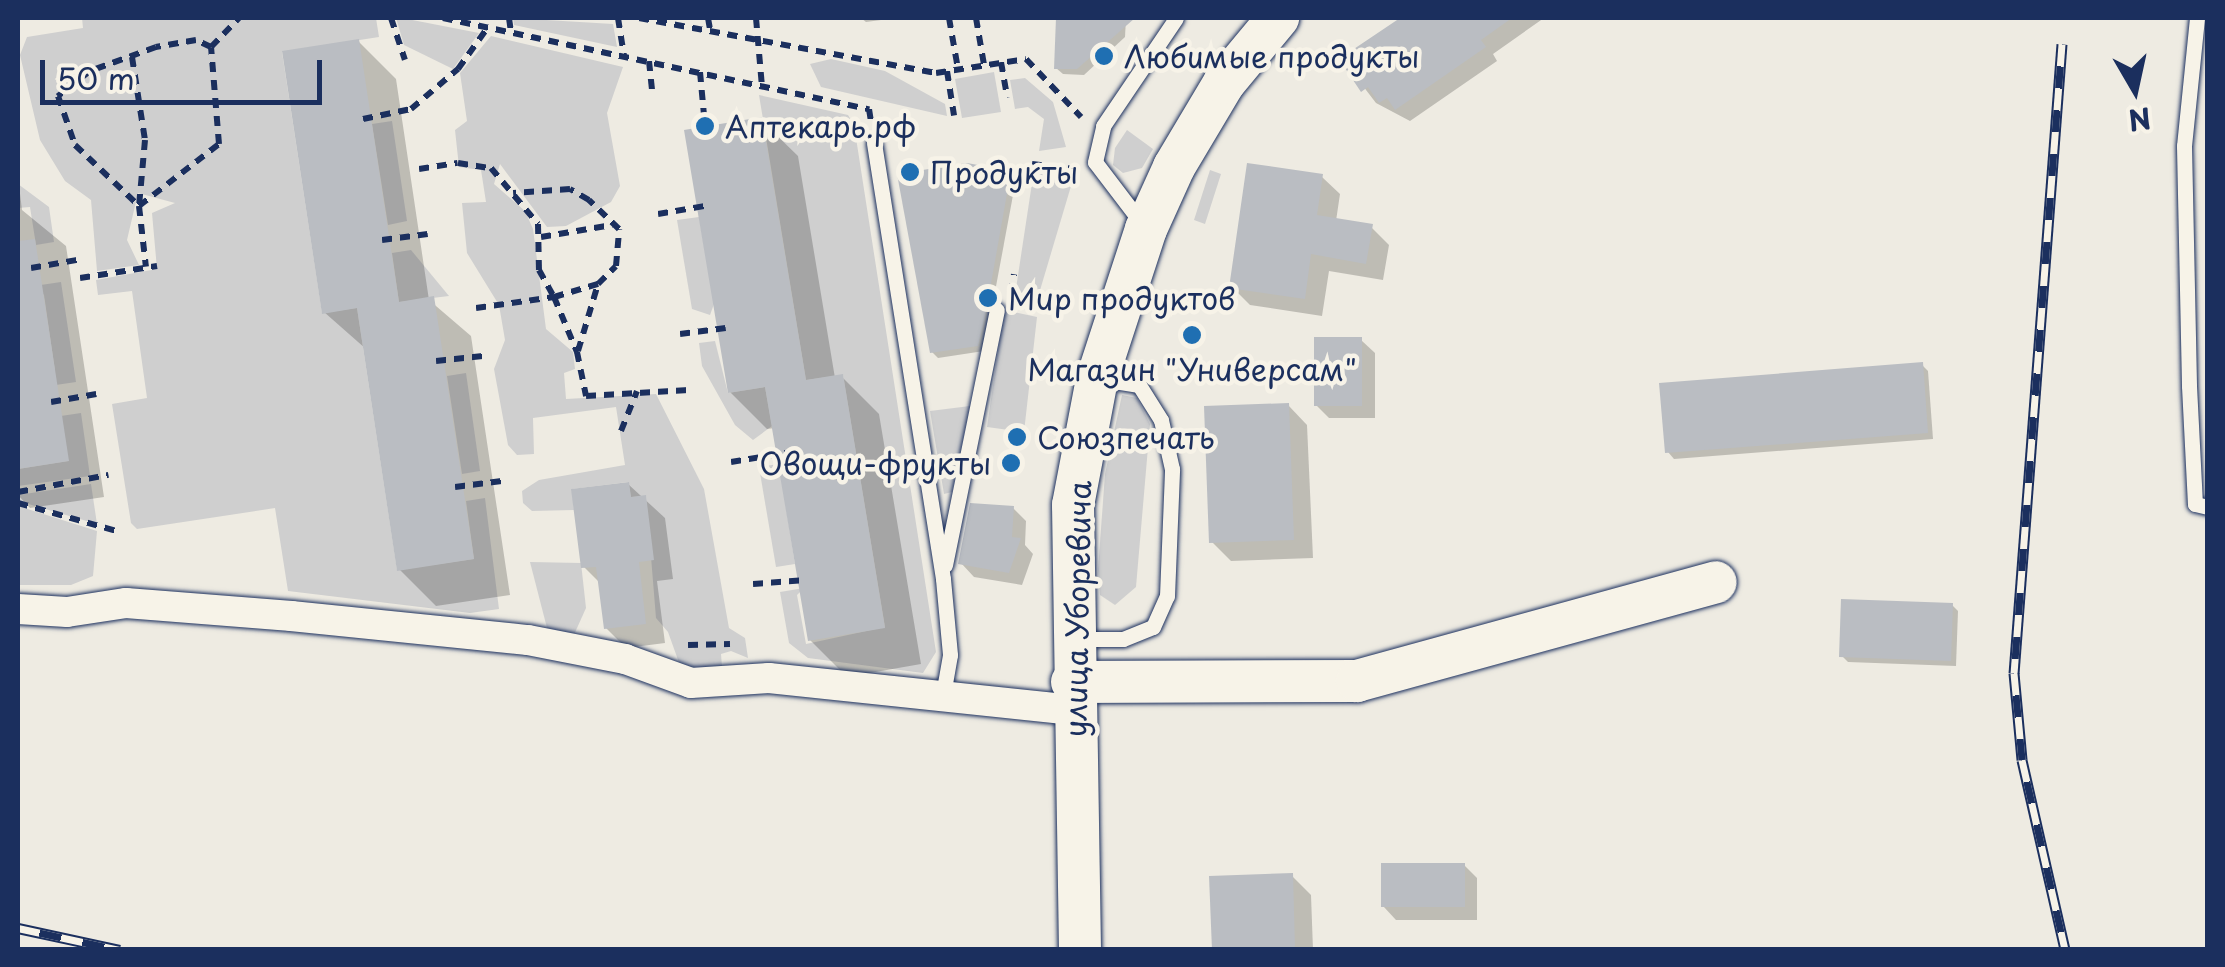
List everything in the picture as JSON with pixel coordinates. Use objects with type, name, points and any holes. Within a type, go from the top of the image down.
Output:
[{"type":"main road","name":"улица Уборевича","points":[[1080,950],[1072,696],[1074,505],[1097,379],[1146,229],[1224,82],[1271,19]]},
{"type":"main road","points":[[1072,696],[1356,680],[1716,582]]},
{"type":"street","points":[[18,608],[67,612],[126,603],[528,640],[625,659],[690,683],[769,678],[943,694],[1072,696]]},
{"type":"lane","points":[[1146,229],[1095,162],[1103,126],[1176,18]]},
{"type":"lane","points":[[2197,18],[2201,88],[2184,146],[2189,386],[2195,504],[2208,507]]},
{"type":"lane","points":[[874,143],[942,579],[950,655],[943,694]]},
{"type":"lane","points":[[942,579],[997,310]]},
{"type":"lane","points":[[1072,640],[1123,639],[1154,627],[1167,596],[1172,469],[1161,420],[1139,385],[1097,379]]},
{"type":"path","points":[[210,47],[239,18]]},
{"type":"path","points":[[391,18],[405,60]]},
{"type":"path","points":[[444,18],[869,109]]},
{"type":"path","points":[[508,18],[511,32]]},
{"type":"path","points":[[618,18],[624,56]]},
{"type":"path","points":[[639,18],[947,71],[1026,59],[1076,116],[1103,126]]},
{"type":"path","points":[[708,18],[710,29]]},
{"type":"path","points":[[756,18],[762,86]]},
{"type":"path","points":[[949,18],[958,69]]},
{"type":"path","points":[[976,18],[984,65]]},
{"type":"path","points":[[363,119],[411,109],[458,69],[488,27]]},
{"type":"path","points":[[140,206],[74,145],[58,96],[90,71],[181,41],[210,47]]},
{"type":"path","points":[[140,206],[219,144],[210,47]]},
{"type":"path","points":[[132,57],[145,140],[140,206],[146,267]]},
{"type":"path","points":[[649,61],[652,91]]},
{"type":"path","points":[[1001,62],[1007,97]]},
{"type":"path","points":[[947,71],[954,115]]},
{"type":"path","points":[[700,72],[705,126]]},
{"type":"path","points":[[418,168],[483,164],[513,193],[541,237],[539,270],[578,352],[586,396],[689,390]]},
{"type":"path","points":[[1032,164],[1080,170]]},
{"type":"path","points":[[476,308],[554,297],[598,284],[616,266],[622,249],[613,225],[570,189],[513,193]]},
{"type":"path","points":[[658,214],[705,206]]},
{"type":"path","points":[[541,237],[613,225]]},
{"type":"path","points":[[382,240],[428,234]]},
{"type":"path","points":[[31,268],[77,260]]},
{"type":"path","points":[[80,278],[156,266]]},
{"type":"path","points":[[1011,294],[1014,274]]},
{"type":"path","points":[[578,352],[598,284]]},
{"type":"path","points":[[680,334],[726,328]]},
{"type":"path","points":[[436,361],[482,356]]},
{"type":"path","points":[[620,431],[637,392]]},
{"type":"path","points":[[51,402],[96,394]]},
{"type":"path","points":[[732,462],[785,453]]},
{"type":"path","points":[[18,492],[108,475]]},
{"type":"path","points":[[455,487],[502,481]]},
{"type":"path","points":[[18,502],[116,532]]},
{"type":"path","points":[[753,584],[806,580]]},
{"type":"shaded area","points":[[82,18],[376,18],[379,37],[282,52],[322,313],[357,308],[397,570],[474,559],[466,501],[485,498],[499,609],[470,613],[288,591],[275,508],[137,529],[131,523],[112,404],[147,398],[132,291],[98,295],[96,280],[157,269],[152,213],[175,203],[138,193],[127,240],[139,265],[97,271],[91,200],[65,181],[40,140],[20,55],[27,37],[83,28]]},
{"type":"shaded area","points":[[396,18],[479,33],[453,69],[404,45]]},
{"type":"shaded area","points":[[513,18],[613,24],[617,47],[514,25]]},
{"type":"shaded area","points":[[491,36],[623,67],[607,113],[620,186],[611,202],[566,226],[547,227],[500,164],[494,184],[525,211],[533,229],[546,329],[573,352],[575,369],[564,373],[566,399],[656,394],[704,489],[729,628],[745,638],[748,658],[731,651],[721,654],[722,667],[682,671],[668,632],[656,618],[646,496],[631,497],[628,482],[572,489],[574,510],[532,511],[523,503],[522,491],[539,480],[625,465],[616,407],[533,418],[534,454],[517,455],[508,445],[494,369],[505,340],[499,305],[467,253],[462,203],[486,202],[481,170],[459,167],[455,130],[467,121],[460,73]]},
{"type":"shaded area","points":[[831,59],[885,71],[945,104],[947,116],[821,87],[810,64]]},
{"type":"shaded area","points":[[994,72],[1001,112],[962,118],[955,79]]},
{"type":"shaded area","points":[[1025,78],[1053,102],[1066,147],[1039,151],[1044,119],[1028,107],[1015,109],[1010,80]]},
{"type":"shaded area","points":[[759,95],[848,115],[854,125],[936,652],[923,673],[808,658],[789,643],[780,592],[804,588],[797,595],[806,644],[885,627],[843,375],[806,380]]},
{"type":"shaded area","points":[[392,121],[407,221],[388,225],[372,124]]},
{"type":"shaded area","points":[[1127,130],[1153,149],[1142,168],[1123,173],[1113,165],[1115,148]]},
{"type":"shaded area","points":[[1034,170],[1074,176],[1038,297],[1015,295]]},
{"type":"shaded area","points":[[1210,170],[1221,174],[1205,224],[1194,220]]},
{"type":"shaded area","points":[[18,184],[49,207],[54,242],[36,245],[30,207],[18,208]]},
{"type":"shaded area","points":[[699,217],[714,304],[710,315],[692,309],[677,220]]},
{"type":"shaded area","points":[[411,250],[449,296],[399,302],[392,253]]},
{"type":"shaded area","points":[[61,282],[76,382],[49,386],[55,371],[44,295],[34,286]]},
{"type":"shaded area","points":[[1004,310],[1037,317],[1024,432],[987,427]]},
{"type":"shaded area","points":[[715,341],[728,393],[765,387],[772,426],[753,440],[735,425],[702,366],[699,343]]},
{"type":"shaded area","points":[[466,373],[480,471],[462,474],[447,376]]},
{"type":"shaded area","points":[[1122,395],[1137,398],[1150,424],[1136,587],[1115,605],[1100,595],[1098,570],[1105,474]]},
{"type":"shaded area","points":[[970,406],[952,492],[944,494],[930,411]]},
{"type":"shaded area","points":[[81,413],[90,476],[18,486],[18,469],[68,461],[54,417]]},
{"type":"shaded area","points":[[779,464],[795,564],[776,567],[759,467]]},
{"type":"shaded area","points":[[91,484],[97,524],[18,501],[18,495]]},
{"type":"shaded area","points":[[18,506],[97,531],[93,576],[71,585],[18,585]]},
{"type":"shaded area","points":[[530,562],[581,563],[586,608],[573,637],[547,628]]},
{"type":"building","points":[[1056,18],[1135,18],[1077,69],[1054,69]]},
{"type":"building","points":[[1400,18],[1512,18],[1481,40],[1486,47],[1395,110],[1387,98],[1379,103],[1368,87],[1361,92],[1339,59]]},
{"type":"building","points":[[359,39],[399,302],[434,296],[474,559],[397,571],[357,308],[322,314],[282,51]]},
{"type":"building","points":[[762,117],[806,380],[843,374],[885,628],[808,641],[765,387],[728,393],[684,130]]},
{"type":"building","points":[[967,163],[1011,171],[987,306],[978,346],[930,353],[897,174]]},
{"type":"building","points":[[1247,163],[1323,174],[1317,215],[1373,224],[1366,264],[1311,254],[1305,299],[1229,288]]},
{"type":"building","points":[[35,239],[69,461],[18,469],[18,241]]},
{"type":"building","points":[[1314,337],[1362,337],[1362,406],[1314,406]]},
{"type":"building","points":[[1923,362],[1928,433],[1665,453],[1659,383]]},
{"type":"building","points":[[1289,403],[1294,540],[1209,543],[1204,406]]},
{"type":"building","points":[[629,482],[631,497],[646,495],[654,560],[639,562],[646,624],[604,629],[596,567],[581,568],[571,489]]},
{"type":"building","points":[[970,503],[1014,506],[1012,537],[1021,538],[1009,573],[958,564]]},
{"type":"building","points":[[1841,599],[1953,603],[1951,661],[1839,657]]},
{"type":"building","points":[[1381,863],[1465,863],[1465,907],[1381,907]]},
{"type":"building","points":[[1293,873],[1295,950],[1212,950],[1209,876]]},
{"type":"railway","points":[[2062,44],[2014,673],[2022,760],[2065,950]]},
{"type":"railway","points":[[18,928],[120,950]]},
{"type":"place","name":"Любимые продукты","points":[[1104,56]]},
{"type":"place","name":"Аптекарь.рф","points":[[705,126]]},
{"type":"place","name":"Продукты","points":[[910,172]]},
{"type":"place","name":"Мир продуктов","points":[[988,298]]},
{"type":"place","name":"Магазин \"Универсам\"","points":[[1192,335]]},
{"type":"place","name":"Союзпечать","points":[[1017,437]]},
{"type":"place","name":"Овощи-фрукты","points":[[1011,463]]}]
